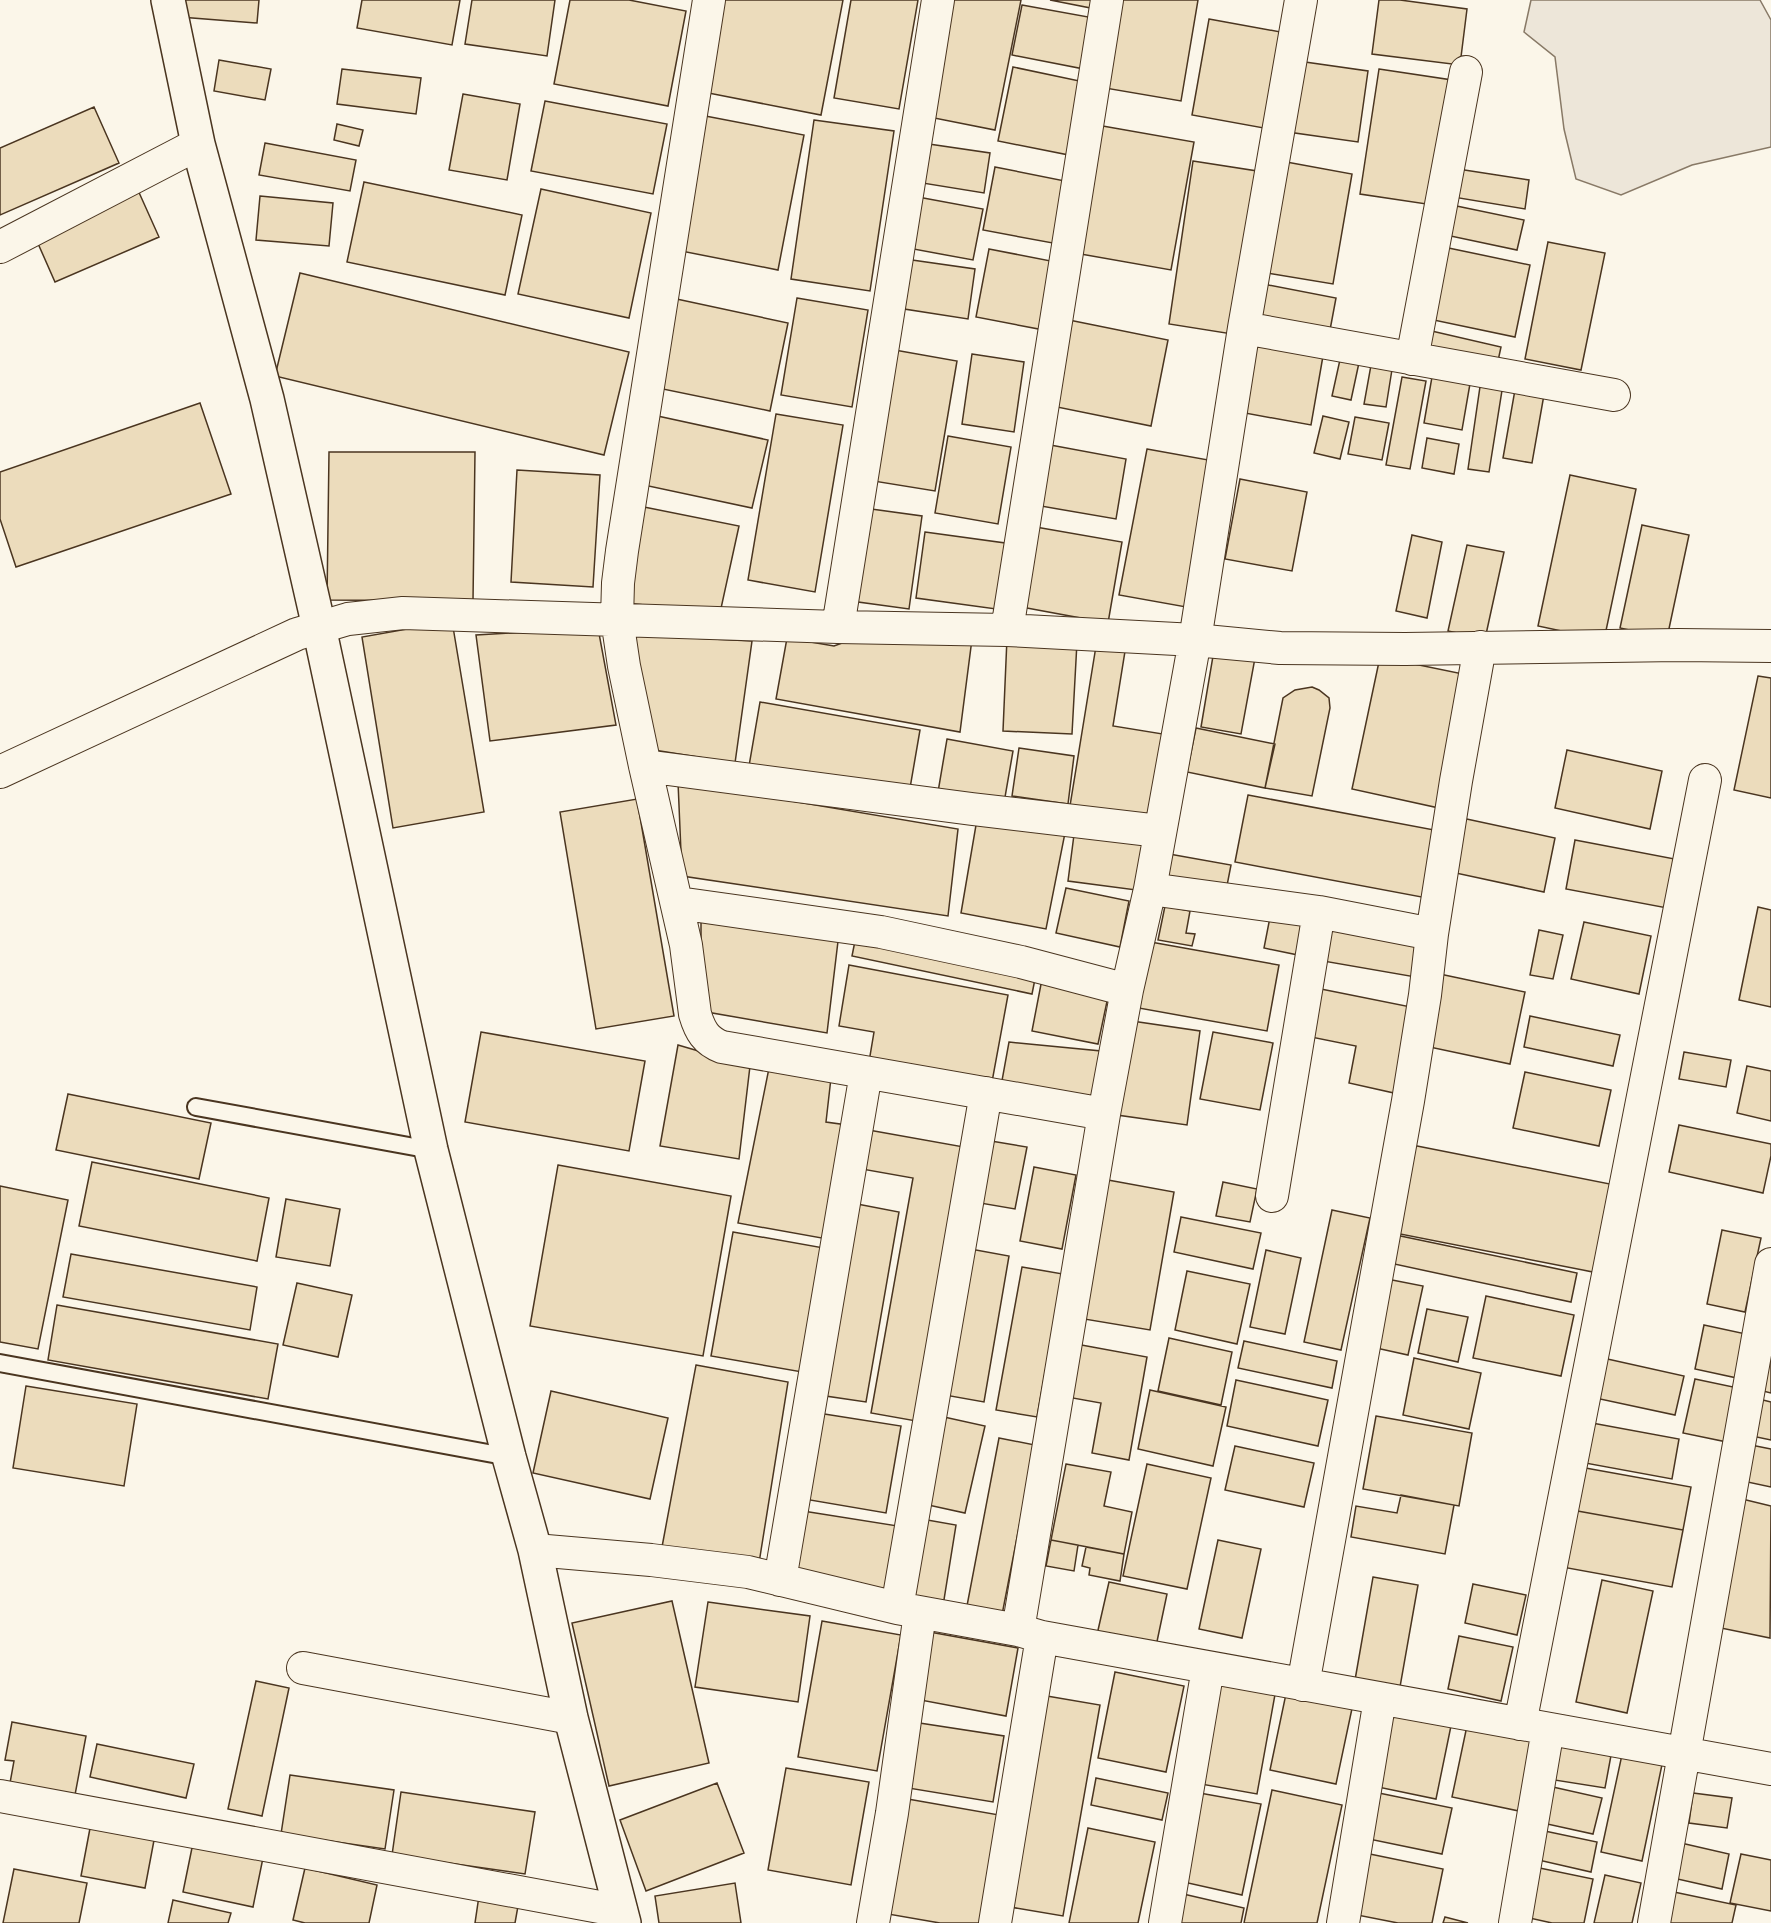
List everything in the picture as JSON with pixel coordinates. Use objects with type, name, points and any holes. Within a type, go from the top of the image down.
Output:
[{"type":"street","points":[[0,1796],[622,1917],[571,1718],[535,1550],[431,1150],[319,627],[267,399],[198,144],[168,0]]},
{"type":"street","points":[[709,0],[622,551],[617,619],[645,766],[678,903],[686,945],[694,1014],[704,1036],[711,1043],[722,1047],[1104,1114]]},
{"type":"street","points":[[838,627],[938,0]]},
{"type":"street","points":[[1007,630],[1107,0]]},
{"type":"street","points":[[995,1923],[1030,1634],[1104,1114],[1127,990],[1150,889],[1195,640],[1244,328],[1301,0]]},
{"type":"street","points":[[1412,359],[1466,72]]},
{"type":"street","points":[[0,247],[198,144]]},
{"type":"street","points":[[1244,328],[1614,395]]},
{"type":"street","points":[[0,772],[280,640],[319,627],[371,615],[403,613],[1007,630],[1195,640],[1291,648],[1405,650],[1480,647],[1771,646]]},
{"type":"street","points":[[1303,1685],[1408,1101],[1456,781],[1480,647]]},
{"type":"street","points":[[645,766],[972,810],[1159,831]]},
{"type":"street","points":[[1515,1923],[1534,1727],[1705,780]]},
{"type":"street","points":[[1150,889],[1319,912],[1432,934]]},
{"type":"street","points":[[678,903],[881,932],[1009,960],[1127,990]]},
{"type":"street","points":[[1272,1196],[1319,912]]},
{"type":"street","points":[[780,1580],[866,1073]]},
{"type":"street","points":[[873,1923],[892,1813],[908,1610],[986,1094]]},
{"type":"street","points":[[1654,1923],[1771,1264]]},
{"type":"street","points":[[535,1550],[714,1566],[908,1610],[1030,1634],[1771,1769]]},
{"type":"street","points":[[303,1668],[571,1718]]},
{"type":"street","points":[[1165,1923],[1208,1668]]},
{"type":"street","points":[[1342,1923],[1380,1699]]},
{"type":"lane","points":[[196,1107],[431,1150]]},
{"type":"lane","points":[[0,1363],[509,1457]]},
{"type":"shaded area","points":[[1531,0],[1760,0],[1771,20],[1771,147],[1692,165],[1621,195],[1576,179],[1564,129],[1555,57],[1524,32]]},
{"type":"building","points":[[181,0],[259,0],[257,23],[180,17]]},
{"type":"building","points":[[362,0],[460,0],[452,45],[357,28]]},
{"type":"building","points":[[472,0],[555,0],[547,56],[465,44]]},
{"type":"building","points":[[570,0],[629,0],[686,11],[668,106],[554,84]]},
{"type":"building","points":[[713,0],[843,0],[821,115],[698,91]]},
{"type":"building","points":[[851,0],[918,0],[899,109],[834,98]]},
{"type":"building","points":[[946,0],[1021,0],[995,130],[924,116]]},
{"type":"building","points":[[1050,0],[1103,0],[1101,10]]},
{"type":"building","points":[[1114,0],[1198,0],[1181,101],[1099,87]]},
{"type":"building","points":[[1379,0],[1400,0],[1467,9],[1460,65],[1372,54]]},
{"type":"building","points":[[1022,5],[1094,18],[1084,69],[1012,55]]},
{"type":"building","points":[[1209,19],[1286,33],[1269,129],[1192,115]]},
{"type":"building","points":[[219,60],[271,69],[265,100],[214,91]]},
{"type":"building","points":[[1291,60],[1368,71],[1358,142],[1281,131]]},
{"type":"building","points":[[1013,67],[1089,83],[1074,156],[998,141]]},
{"type":"building","points":[[342,69],[421,78],[416,114],[337,104]]},
{"type":"building","points":[[1379,69],[1452,80],[1433,205],[1360,194]]},
{"type":"building","points":[[463,94],[520,104],[507,180],[449,170]]},
{"type":"building","points":[[545,101],[667,124],[653,194],[531,171]]},
{"type":"building","points":[[94,107],[119,163],[0,215],[0,148]]},
{"type":"building","points":[[695,114],[804,135],[778,270],[671,249]]},
{"type":"building","points":[[814,120],[894,131],[870,291],[791,279]]},
{"type":"building","points":[[337,124],[363,130],[359,146],[334,140]]},
{"type":"building","points":[[1097,125],[1194,142],[1171,270],[1075,253]]},
{"type":"building","points":[[265,143],[356,160],[350,191],[259,175]]},
{"type":"building","points":[[922,143],[990,153],[984,193],[916,182]]},
{"type":"building","points":[[1193,161],[1257,171],[1232,334],[1169,324]]},
{"type":"building","points":[[1281,161],[1352,174],[1333,284],[1261,272]]},
{"type":"building","points":[[995,167],[1070,182],[1058,244],[983,230]]},
{"type":"building","points":[[1458,169],[1529,180],[1525,209],[1453,197]]},
{"type":"building","points":[[364,182],[522,215],[505,295],[347,262]]},
{"type":"building","points":[[137,188],[159,237],[55,282],[36,239]]},
{"type":"building","points":[[541,189],[651,213],[629,318],[518,294]]},
{"type":"building","points":[[260,196],[333,203],[329,246],[256,240]]},
{"type":"building","points":[[918,197],[983,209],[973,260],[908,248]]},
{"type":"building","points":[[1447,204],[1524,220],[1517,250],[1441,234]]},
{"type":"building","points":[[1548,242],[1605,253],[1581,370],[1525,359]]},
{"type":"building","points":[[1439,246],[1530,265],[1515,337],[1424,318]]},
{"type":"building","points":[[989,249],[1056,262],[1044,330],[976,317]]},
{"type":"building","points":[[905,259],[975,269],[968,319],[898,308]]},
{"type":"building","points":[[300,273],[629,352],[604,455],[275,376]]},
{"type":"building","points":[[1253,282],[1336,298],[1330,330],[1247,313]]},
{"type":"building","points":[[672,298],[788,323],[770,411],[653,387]]},
{"type":"building","points":[[797,298],[868,310],[852,407],[781,395]]},
{"type":"building","points":[[1069,320],[1168,340],[1151,426],[1052,406]]},
{"type":"building","points":[[1423,329],[1501,347],[1496,370],[1418,352]]},
{"type":"building","points":[[1246,343],[1323,356],[1311,425],[1234,411]]},
{"type":"building","points":[[889,349],[957,361],[935,491],[867,480]]},
{"type":"building","points":[[972,354],[1024,362],[1014,432],[962,424]]},
{"type":"building","points":[[1373,354],[1394,357],[1386,407],[1364,404]]},
{"type":"building","points":[[1341,355],[1360,358],[1351,400],[1332,396]]},
{"type":"building","points":[[1433,371],[1471,378],[1462,430],[1424,423]]},
{"type":"building","points":[[1402,377],[1426,381],[1410,469],[1386,465]]},
{"type":"building","points":[[1481,380],[1503,384],[1489,472],[1468,469]]},
{"type":"building","points":[[1516,384],[1545,389],[1532,463],[1503,458]]},
{"type":"building","points":[[200,403],[231,494],[16,567],[0,519],[0,472]]},
{"type":"building","points":[[776,414],[843,425],[815,592],[748,580]]},
{"type":"building","points":[[653,415],[768,440],[752,508],[639,484]]},
{"type":"building","points":[[1323,416],[1349,422],[1340,459],[1314,453]]},
{"type":"building","points":[[1355,417],[1389,423],[1382,460],[1348,454]]},
{"type":"building","points":[[948,436],[1011,447],[998,524],[935,513]]},
{"type":"building","points":[[1427,438],[1459,444],[1454,474],[1422,468]]},
{"type":"building","points":[[1045,444],[1126,459],[1116,519],[1035,505]]},
{"type":"building","points":[[1147,449],[1214,461],[1186,607],[1119,595]]},
{"type":"building","points":[[329,452],[475,452],[473,601],[327,600]]},
{"type":"building","points":[[517,470],[600,475],[593,587],[511,582]]},
{"type":"building","points":[[1570,475],[1636,489],[1604,640],[1538,626]]},
{"type":"building","points":[[1240,479],[1307,492],[1292,571],[1225,559]]},
{"type":"building","points":[[639,506],[739,526],[720,613],[626,603]]},
{"type":"building","points":[[864,508],[922,516],[909,609],[851,601]]},
{"type":"building","points":[[1642,525],[1689,535],[1667,638],[1620,628]]},
{"type":"building","points":[[1030,526],[1122,542],[1108,623],[1016,606]]},
{"type":"building","points":[[925,532],[1005,543],[996,609],[916,598]]},
{"type":"building","points":[[1412,535],[1442,542],[1427,618],[1396,611]]},
{"type":"building","points":[[1467,545],[1504,552],[1485,639],[1448,631]]},
{"type":"building","points":[[452,621],[484,812],[393,828],[362,637]]},
{"type":"building","points":[[598,628],[616,725],[490,741],[476,635]]},
{"type":"building","points":[[633,635],[752,641],[735,763],[654,750]]},
{"type":"building","points":[[787,638],[834,646],[856,638],[972,639],[960,732],[776,699]]},
{"type":"building","points":[[1007,638],[1077,642],[1072,734],[1003,731]]},
{"type":"building","points":[[1097,640],[1126,645],[1113,726],[1163,734],[1148,825],[1069,812]]},
{"type":"building","points":[[1213,656],[1255,658],[1241,734],[1201,727]]},
{"type":"building","points":[[1380,657],[1468,675],[1439,808],[1352,789]]},
{"type":"building","points":[[1758,676],[1771,678],[1771,798],[1734,790]]},
{"type":"building","points":[[1312,687],[1329,698],[1330,708],[1312,796],[1265,788],[1283,698],[1295,690]]},
{"type":"building","points":[[760,702],[920,730],[909,794],[749,766]]},
{"type":"building","points":[[1196,728],[1275,744],[1265,788],[1187,772]]},
{"type":"building","points":[[947,739],[1013,751],[1004,803],[938,792]]},
{"type":"building","points":[[1019,748],[1074,756],[1068,804],[1012,796]]},
{"type":"building","points":[[1567,750],[1662,771],[1650,829],[1555,808]]},
{"type":"building","points":[[678,782],[958,829],[948,916],[682,876]]},
{"type":"building","points":[[1248,795],[1445,832],[1432,899],[1235,862]]},
{"type":"building","points":[[637,799],[674,1016],[596,1029],[560,812]]},
{"type":"building","points":[[1462,818],[1555,838],[1544,892],[1451,872]]},
{"type":"building","points":[[976,825],[1065,833],[1046,929],[961,913]]},
{"type":"building","points":[[1075,827],[1144,837],[1136,890],[1068,881]]},
{"type":"building","points":[[1575,840],[1680,860],[1667,908],[1566,889]]},
{"type":"building","points":[[1158,852],[1231,865],[1225,896],[1153,883]]},
{"type":"building","points":[[1066,888],[1129,901],[1120,947],[1056,933]]},
{"type":"building","points":[[1165,906],[1190,911],[1186,933],[1195,934],[1192,946],[1158,940]]},
{"type":"building","points":[[1758,907],[1771,910],[1771,1007],[1739,1000]]},
{"type":"building","points":[[1271,912],[1310,919],[1303,956],[1264,948]]},
{"type":"building","points":[[701,914],[839,933],[827,1033],[701,1011]]},
{"type":"building","points":[[1584,922],[1651,936],[1639,994],[1571,979]]},
{"type":"building","points":[[1329,923],[1428,940],[1421,978],[1323,961]]},
{"type":"building","points":[[1539,930],[1563,935],[1553,979],[1530,975]]},
{"type":"building","points":[[856,936],[1036,974],[1032,994],[852,956]]},
{"type":"building","points":[[1145,941],[1279,965],[1267,1031],[1133,1007]]},
{"type":"building","points":[[849,965],[1008,995],[992,1082],[869,1062],[874,1032],[839,1026]]},
{"type":"building","points":[[1435,973],[1525,992],[1510,1064],[1420,1045]]},
{"type":"building","points":[[1042,979],[1109,992],[1098,1044],[1032,1031]]},
{"type":"building","points":[[1311,987],[1411,1007],[1394,1093],[1349,1083],[1356,1046],[1301,1035]]},
{"type":"building","points":[[1530,1016],[1620,1035],[1613,1066],[1524,1047]]},
{"type":"building","points":[[1125,1020],[1200,1031],[1187,1125],[1110,1114]]},
{"type":"building","points":[[481,1032],[645,1061],[629,1151],[465,1122]]},
{"type":"building","points":[[1213,1032],[1273,1043],[1260,1110],[1200,1099]]},
{"type":"building","points":[[1009,1042],[1101,1051],[1093,1100],[1001,1086]]},
{"type":"building","points":[[678,1045],[750,1066],[739,1159],[660,1146]]},
{"type":"building","points":[[1684,1052],[1731,1060],[1726,1087],[1679,1079]]},
{"type":"building","points":[[1747,1066],[1771,1071],[1771,1121],[1737,1113]]},
{"type":"building","points":[[769,1068],[831,1078],[826,1122],[847,1125],[827,1239],[738,1223]]},
{"type":"building","points":[[1525,1072],[1611,1090],[1599,1146],[1513,1128]]},
{"type":"building","points":[[68,1094],[211,1123],[199,1179],[56,1150]]},
{"type":"building","points":[[1679,1125],[1771,1144],[1771,1156],[1763,1193],[1669,1172]]},
{"type":"building","points":[[863,1129],[964,1147],[916,1421],[871,1413],[913,1178],[856,1168]]},
{"type":"building","points":[[985,1140],[1027,1147],[1015,1209],[974,1202]]},
{"type":"building","points":[[1412,1145],[1610,1184],[1593,1272],[1395,1233]]},
{"type":"building","points":[[92,1162],[269,1198],[257,1261],[79,1226]]},
{"type":"building","points":[[558,1165],[731,1196],[703,1356],[530,1326]]},
{"type":"building","points":[[1034,1167],[1076,1175],[1062,1249],[1020,1241]]},
{"type":"building","points":[[1108,1180],[1174,1192],[1150,1330],[1084,1319]]},
{"type":"building","points":[[1223,1182],[1257,1189],[1250,1222],[1216,1216]]},
{"type":"building","points":[[0,1186],[68,1200],[38,1349],[0,1342]]},
{"type":"building","points":[[286,1199],[340,1209],[330,1266],[276,1257]]},
{"type":"building","points":[[852,1203],[899,1212],[866,1402],[819,1395]]},
{"type":"building","points":[[1332,1210],[1370,1218],[1341,1350],[1304,1342]]},
{"type":"building","points":[[1181,1217],[1261,1233],[1253,1269],[1174,1252]]},
{"type":"building","points":[[1722,1230],[1761,1238],[1745,1312],[1707,1304]]},
{"type":"building","points":[[733,1232],[824,1248],[802,1372],[711,1356]]},
{"type":"building","points":[[1391,1234],[1577,1273],[1571,1302],[1385,1262]]},
{"type":"building","points":[[965,1248],[1009,1256],[984,1402],[939,1394]]},
{"type":"building","points":[[1266,1250],[1301,1258],[1285,1334],[1250,1327]]},
{"type":"building","points":[[71,1254],[257,1287],[250,1330],[63,1297]]},
{"type":"building","points":[[1022,1267],[1063,1274],[1037,1417],[996,1410]]},
{"type":"building","points":[[1187,1271],[1250,1284],[1237,1344],[1175,1330]]},
{"type":"building","points":[[1382,1278],[1423,1286],[1408,1355],[1367,1346]]},
{"type":"building","points":[[297,1283],[352,1295],[338,1357],[283,1345]]},
{"type":"building","points":[[1486,1296],[1574,1315],[1561,1376],[1473,1358]]},
{"type":"building","points":[[57,1305],[278,1344],[268,1399],[48,1360]]},
{"type":"building","points":[[1427,1309],[1468,1317],[1458,1362],[1418,1353]]},
{"type":"building","points":[[1704,1325],[1746,1334],[1737,1378],[1695,1369]]},
{"type":"building","points":[[1169,1338],[1232,1352],[1221,1405],[1158,1391]]},
{"type":"building","points":[[1244,1341],[1337,1361],[1332,1388],[1238,1368]]},
{"type":"building","points":[[1076,1344],[1147,1357],[1129,1460],[1092,1453],[1101,1403],[1067,1397]]},
{"type":"building","points":[[1771,1345],[1771,1393],[1755,1389]]},
{"type":"building","points":[[1594,1356],[1684,1376],[1675,1415],[1586,1396]]},
{"type":"building","points":[[1414,1358],[1481,1373],[1469,1429],[1403,1415]]},
{"type":"building","points":[[696,1365],[788,1382],[759,1563],[662,1547]]},
{"type":"building","points":[[1695,1379],[1738,1388],[1727,1442],[1683,1433]]},
{"type":"building","points":[[1236,1380],[1328,1400],[1318,1446],[1227,1426]]},
{"type":"building","points":[[26,1386],[137,1404],[124,1486],[13,1468]]},
{"type":"building","points":[[1150,1390],[1226,1407],[1213,1466],[1138,1449]]},
{"type":"building","points":[[551,1391],[668,1418],[650,1499],[533,1473]]},
{"type":"building","points":[[1755,1398],[1771,1402],[1771,1440],[1747,1435]]},
{"type":"building","points":[[818,1413],[901,1426],[886,1513],[804,1499]]},
{"type":"building","points":[[935,1415],[985,1426],[965,1513],[919,1503]]},
{"type":"building","points":[[1376,1416],[1472,1433],[1459,1506],[1363,1489]]},
{"type":"building","points":[[1592,1423],[1679,1439],[1672,1479],[1585,1463]]},
{"type":"building","points":[[999,1438],[1035,1445],[1001,1620],[966,1611]]},
{"type":"building","points":[[1746,1444],[1771,1449],[1771,1487],[1738,1480]]},
{"type":"building","points":[[1235,1446],[1314,1463],[1304,1507],[1225,1490]]},
{"type":"building","points":[[1066,1464],[1111,1472],[1104,1506],[1132,1512],[1124,1554],[1051,1540]]},
{"type":"building","points":[[1147,1464],[1211,1478],[1187,1589],[1123,1576]]},
{"type":"building","points":[[1580,1467],[1691,1487],[1683,1530],[1572,1510]]},
{"type":"building","points":[[1401,1495],[1454,1505],[1445,1554],[1351,1537],[1356,1506],[1397,1513]]},
{"type":"building","points":[[1738,1498],[1771,1506],[1770,1638],[1711,1626]]},
{"type":"building","points":[[1572,1510],[1683,1530],[1672,1587],[1562,1567]]},
{"type":"building","points":[[803,1511],[898,1526],[886,1593],[790,1572]]},
{"type":"building","points":[[916,1518],[956,1525],[942,1612],[901,1604]]},
{"type":"building","points":[[1051,1540],[1078,1545],[1074,1571],[1046,1566]]},
{"type":"building","points":[[1218,1540],[1261,1549],[1242,1638],[1199,1629]]},
{"type":"building","points":[[1086,1547],[1124,1554],[1120,1581],[1089,1575],[1090,1568],[1082,1566]]},
{"type":"building","points":[[1373,1577],[1418,1585],[1400,1687],[1355,1680]]},
{"type":"building","points":[[1602,1580],[1653,1591],[1627,1713],[1576,1702]]},
{"type":"building","points":[[1109,1582],[1167,1594],[1155,1651],[1096,1639]]},
{"type":"building","points":[[1473,1584],[1526,1595],[1517,1635],[1465,1623]]},
{"type":"building","points":[[672,1601],[709,1763],[609,1786],[572,1623]]},
{"type":"building","points":[[708,1602],[810,1616],[798,1702],[695,1687]]},
{"type":"building","points":[[822,1621],[901,1635],[877,1771],[798,1757]]},
{"type":"building","points":[[924,1631],[1018,1648],[1006,1716],[915,1699]]},
{"type":"building","points":[[1459,1636],[1513,1647],[1501,1701],[1448,1689]]},
{"type":"building","points":[[1115,1672],[1184,1686],[1166,1772],[1098,1758]]},
{"type":"building","points":[[1215,1676],[1276,1689],[1257,1794],[1195,1783]]},
{"type":"building","points":[[256,1681],[289,1688],[262,1816],[228,1809]]},
{"type":"building","points":[[1287,1689],[1354,1699],[1336,1784],[1270,1770]]},
{"type":"building","points":[[1041,1695],[1100,1705],[1063,1916],[1004,1906]]},
{"type":"building","points":[[1387,1710],[1452,1721],[1436,1799],[1373,1786]]},
{"type":"building","points":[[1468,1721],[1535,1735],[1519,1811],[1452,1797]]},
{"type":"building","points":[[12,1722],[86,1736],[75,1795],[10,1783],[14,1761],[5,1760]]},
{"type":"building","points":[[913,1722],[1004,1736],[993,1802],[902,1787]]},
{"type":"building","points":[[1555,1740],[1612,1750],[1605,1788],[1548,1779]]},
{"type":"building","points":[[97,1744],[194,1764],[186,1798],[90,1777]]},
{"type":"building","points":[[1623,1750],[1664,1755],[1642,1861],[1601,1852]]},
{"type":"building","points":[[786,1768],[869,1782],[851,1885],[768,1870]]},
{"type":"building","points":[[290,1775],[394,1790],[385,1849],[281,1834]]},
{"type":"building","points":[[1096,1778],[1168,1793],[1162,1820],[1091,1805]]},
{"type":"building","points":[[717,1783],[744,1853],[646,1891],[620,1820]]},
{"type":"building","points":[[1544,1785],[1602,1798],[1593,1834],[1538,1822]]},
{"type":"building","points":[[1272,1790],[1342,1805],[1317,1923],[1244,1923]]},
{"type":"building","points":[[401,1792],[535,1812],[525,1874],[392,1855]]},
{"type":"building","points":[[1194,1792],[1261,1804],[1242,1895],[1179,1881]]},
{"type":"building","points":[[1374,1792],[1452,1808],[1442,1854],[1364,1838]]},
{"type":"building","points":[[1693,1793],[1732,1798],[1727,1828],[1689,1823]]},
{"type":"building","points":[[902,1798],[1005,1816],[987,1923],[940,1923],[882,1913]]},
{"type":"building","points":[[91,1823],[155,1835],[145,1888],[81,1876]]},
{"type":"building","points":[[1088,1828],[1155,1842],[1138,1923],[1069,1923]]},
{"type":"building","points":[[1540,1830],[1597,1842],[1591,1872],[1534,1859]]},
{"type":"building","points":[[194,1838],[264,1853],[253,1907],[183,1892]]},
{"type":"building","points":[[1681,1843],[1729,1854],[1722,1889],[1673,1878]]},
{"type":"building","points":[[1365,1853],[1443,1869],[1432,1923],[1398,1923],[1352,1914]]},
{"type":"building","points":[[1741,1854],[1771,1860],[1771,1911],[1730,1903]]},
{"type":"building","points":[[1530,1866],[1593,1879],[1584,1923],[1552,1923],[1521,1916]]},
{"type":"building","points":[[305,1868],[377,1885],[369,1923],[305,1923],[293,1920]]},
{"type":"building","points":[[14,1869],[87,1883],[79,1923],[3,1923]]},
{"type":"building","points":[[1605,1875],[1641,1883],[1632,1923],[1594,1923]]},
{"type":"building","points":[[735,1883],[741,1923],[659,1923],[655,1896]]},
{"type":"building","points":[[480,1889],[520,1895],[515,1923],[475,1923]]},
{"type":"building","points":[[1674,1892],[1736,1905],[1732,1923],[1667,1923]]},
{"type":"building","points":[[1179,1893],[1244,1908],[1241,1923],[1174,1923]]},
{"type":"building","points":[[173,1900],[231,1913],[228,1923],[168,1923]]},
{"type":"building","points":[[1445,1917],[1468,1923],[1443,1923]]}]
